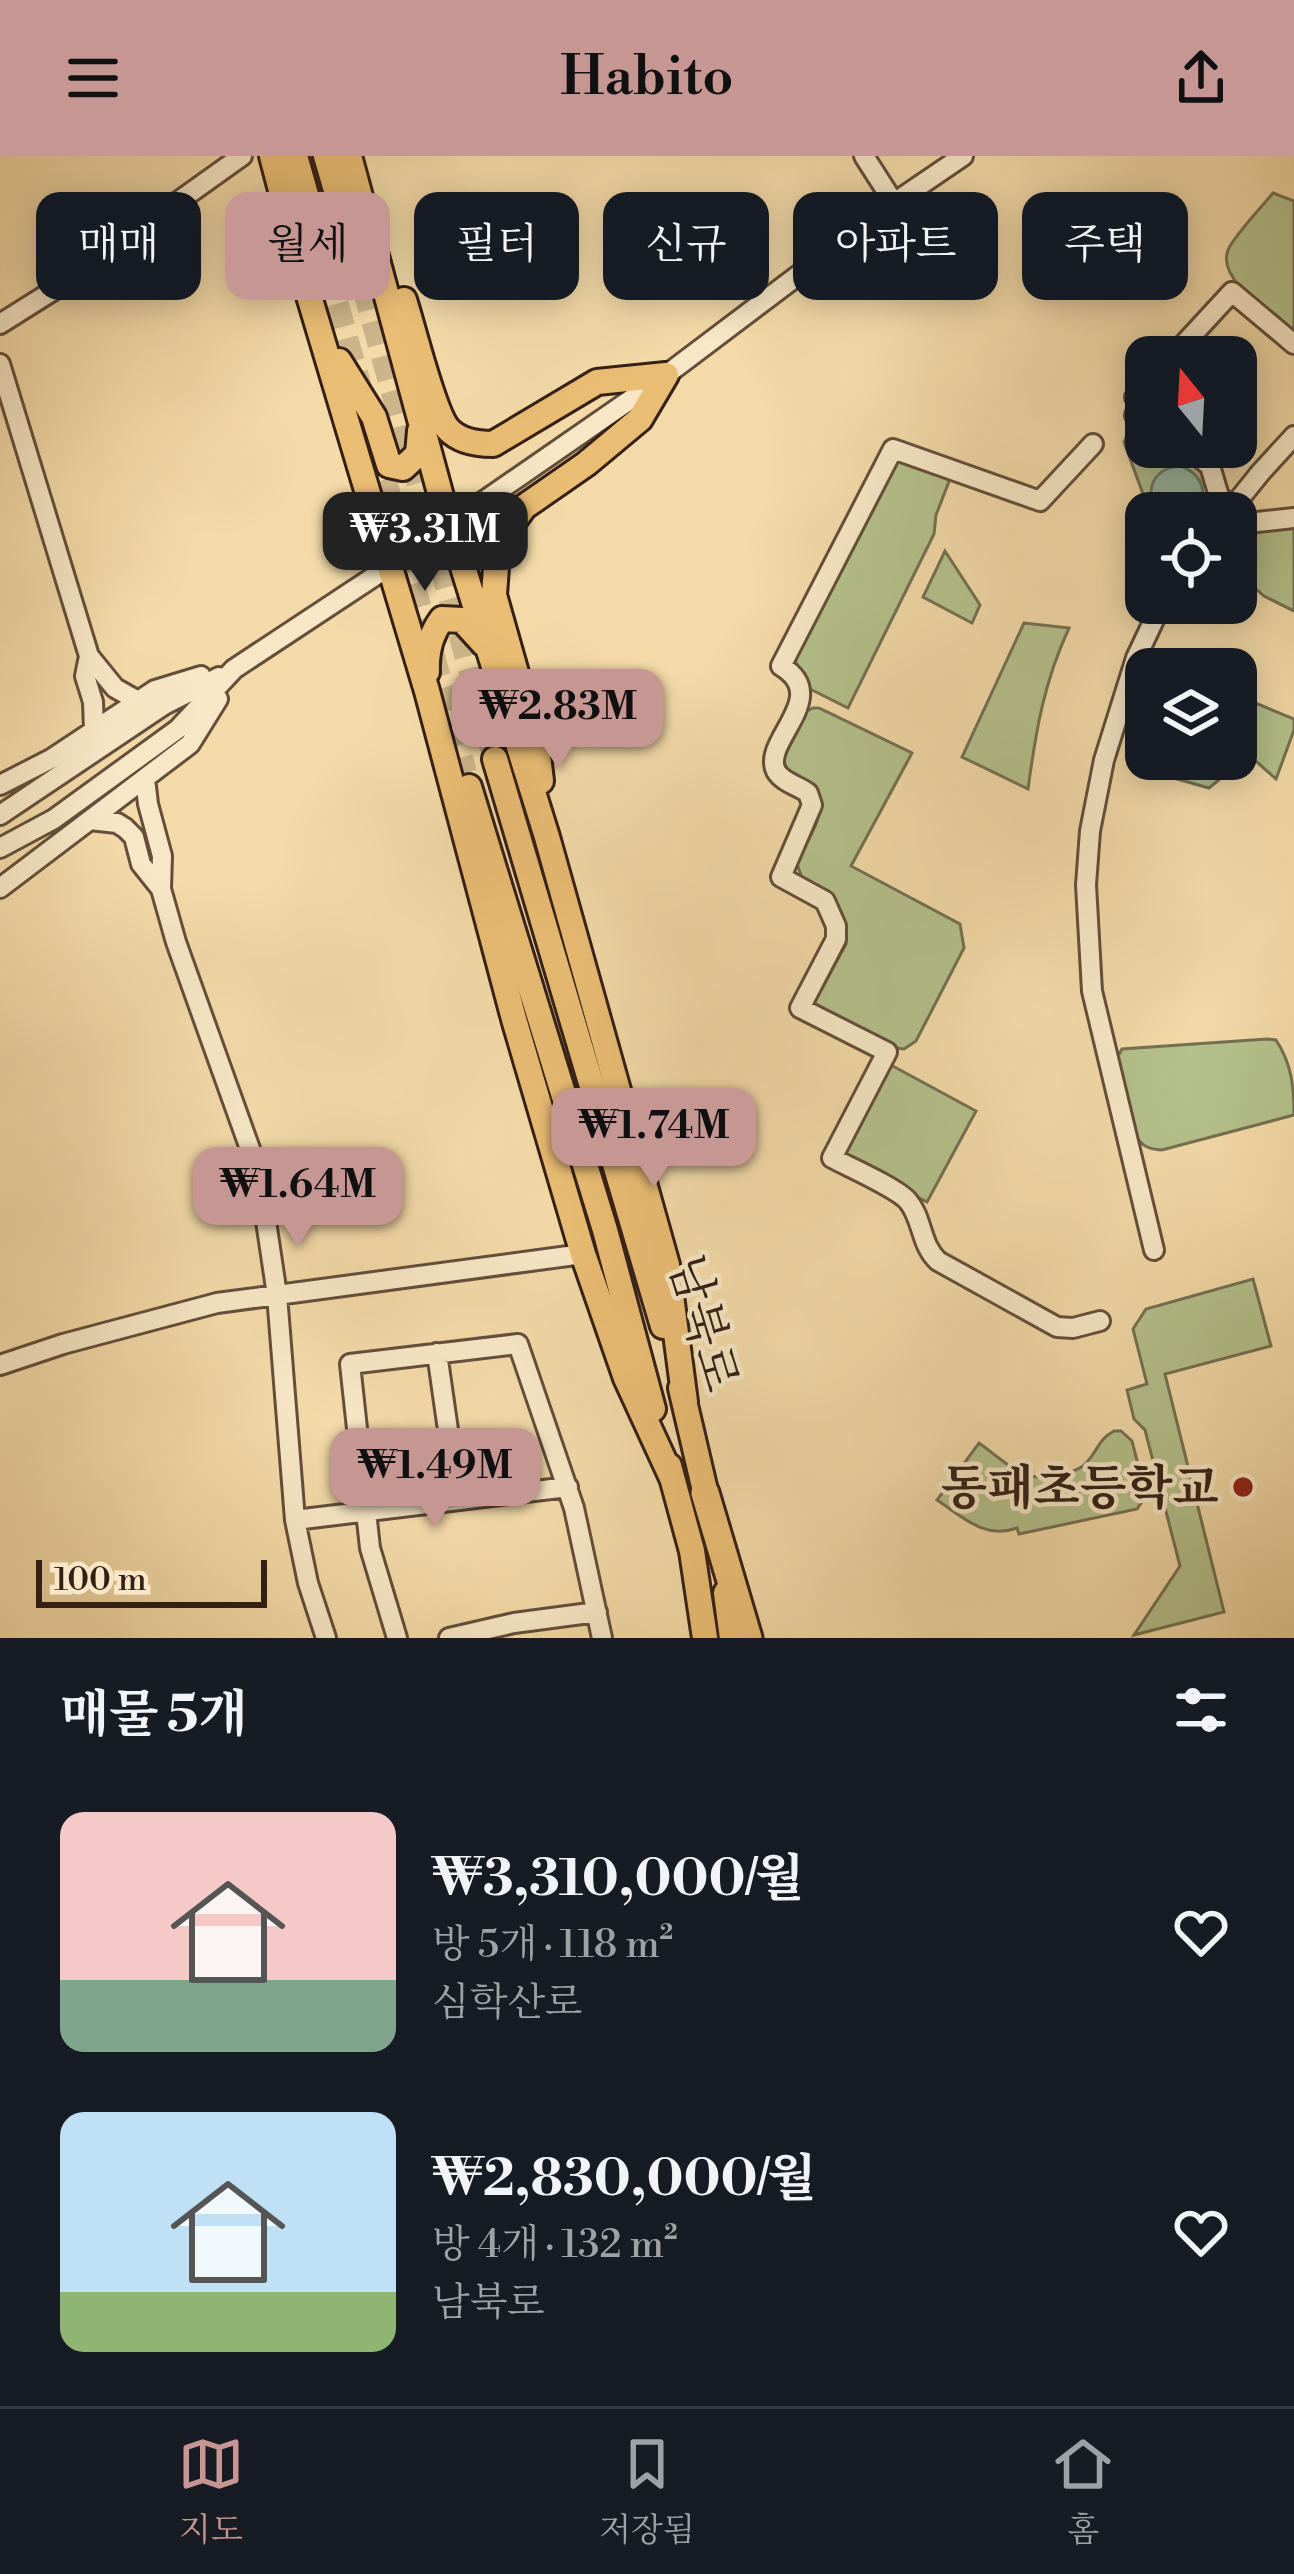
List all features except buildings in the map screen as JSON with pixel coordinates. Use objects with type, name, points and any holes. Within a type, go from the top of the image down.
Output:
[{"type":"highway","points":[[706,1493],[744,1635]]},
{"type":"main road","points":[[272,156],[583,1254],[626,1378],[672,1478]]},
{"type":"main road","points":[[296,156],[306,192]]},
{"type":"main road","points":[[326,156],[336,192]]},
{"type":"main road","points":[[352,156],[371,195],[439,412],[449,430],[475,444],[493,444],[597,382],[666,375]]},
{"type":"main road","points":[[352,156],[449,525],[547,837],[667,1265],[686,1402]]},
{"type":"main road","points":[[315,316],[374,417],[389,465],[403,468],[418,454],[421,421]]},
{"type":"main road","points":[[547,837],[537,747],[494,595],[497,553],[524,507],[640,419],[666,375]]},
{"type":"main road","points":[[427,691],[427,658],[433,631],[442,619],[462,620],[489,651]]},
{"type":"main road","name":"남북로","points":[[495,759],[686,1402],[706,1493]]},
{"type":"main road","name":"남북로","points":[[465,773],[604,1230],[692,1551],[705,1638]]},
{"type":"street","points":[[0,324],[242,156]]},
{"type":"street","points":[[864,156],[888,192]]},
{"type":"street","points":[[911,192],[963,156]]},
{"type":"street","points":[[0,811],[43,788],[164,705],[237,667],[390,566],[666,375],[793,280]]},
{"type":"street","points":[[1191,336],[1232,292],[1294,344]]},
{"type":"street","points":[[0,364],[88,656],[115,688],[138,701]]},
{"type":"street","points":[[1245,492],[1294,436]]},
{"type":"street","points":[[1094,444],[1040,501],[892,449],[781,666],[793,676],[800,706],[774,764],[784,779],[808,793],[812,805],[781,877],[825,901],[836,926],[836,939],[800,1008],[887,1052],[832,1158],[908,1201],[924,1242],[938,1261],[1058,1327],[1100,1321]]},
{"type":"street","points":[[1211,468],[1219,496],[1248,523],[1294,518]]},
{"type":"street","points":[[1152,624],[1136,658],[1104,760],[1090,831],[1086,885],[1091,991],[1154,1250]]},
{"type":"street","points":[[88,656],[85,676],[93,701],[94,730]]},
{"type":"street","points":[[0,785],[51,759],[155,690],[237,667]]},
{"type":"street","points":[[0,889],[190,744],[237,667]]},
{"type":"street","points":[[0,862],[178,729],[237,667]]},
{"type":"street","points":[[145,778],[162,856],[160,890]]},
{"type":"street","points":[[0,848],[54,819]]},
{"type":"street","points":[[90,820],[125,828],[134,837],[141,864],[160,890],[259,1174],[277,1295],[296,1520],[308,1583],[326,1638]]},
{"type":"street","points":[[0,1365],[217,1304],[583,1254]]},
{"type":"street","points":[[397,1638],[370,1548],[350,1364],[518,1344],[568,1487],[602,1638]]},
{"type":"street","points":[[437,1353],[458,1500]]},
{"type":"street","points":[[296,1520],[568,1487]]},
{"type":"street","points":[[448,1638],[597,1612]]},
{"type":"green space","points":[[1273,193],[1294,201],[1294,332],[1236,283],[1226,258],[1235,239]]},
{"type":"green space","points":[[898,459],[950,479],[934,534],[848,708],[806,687],[795,660]]},
{"type":"green space","points":[[1134,468],[1199,468],[1208,492],[1142,492]]},
{"type":"green space","points":[[1294,525],[1294,611],[1257,590],[1257,530]]},
{"type":"green space","points":[[945,551],[980,605],[972,623],[923,597]]},
{"type":"green space","points":[[1024,623],[1069,628],[1042,707],[1028,789],[962,757]]},
{"type":"green space","points":[[1257,704],[1294,719],[1276,779],[1257,762]]},
{"type":"green space","points":[[813,708],[912,753],[851,866],[960,924],[964,948],[916,1041],[904,1049],[814,1003],[846,938],[834,898],[802,878],[797,864],[817,819],[818,800],[815,788],[788,772],[783,759],[807,711]]},
{"type":"green space","points":[[1181,780],[1219,780],[1209,788]]},
{"type":"green space","points":[[1276,1040],[1286,1058],[1294,1115],[1162,1150],[1147,1147],[1135,1136],[1117,1058],[1122,1049]]},
{"type":"green space","points":[[889,1064],[976,1111],[927,1202],[840,1155]]},
{"type":"green space","points":[[1253,1279],[1271,1346],[1165,1374],[1224,1612],[1134,1635],[1180,1566],[1145,1430],[1134,1419],[1127,1390],[1147,1384],[1133,1329],[1146,1309]]},
{"type":"green space","points":[[1114,1431],[1132,1441],[1146,1496],[1137,1509],[1019,1534],[1017,1528],[984,1529],[937,1500],[979,1443],[1019,1472],[1051,1477],[1083,1466]]},
{"type":"shaded area","points":[[1188,470],[1203,492],[1151,492],[1163,471]]},
{"type":"tunnel","points":[[336,300],[360,388]]},
{"type":"tunnel","points":[[367,300],[495,759]]},
{"type":"tunnel","points":[[375,445],[465,773]]},
{"type":"place","name":"동패초등학교","points":[[1243,1487]]}]
